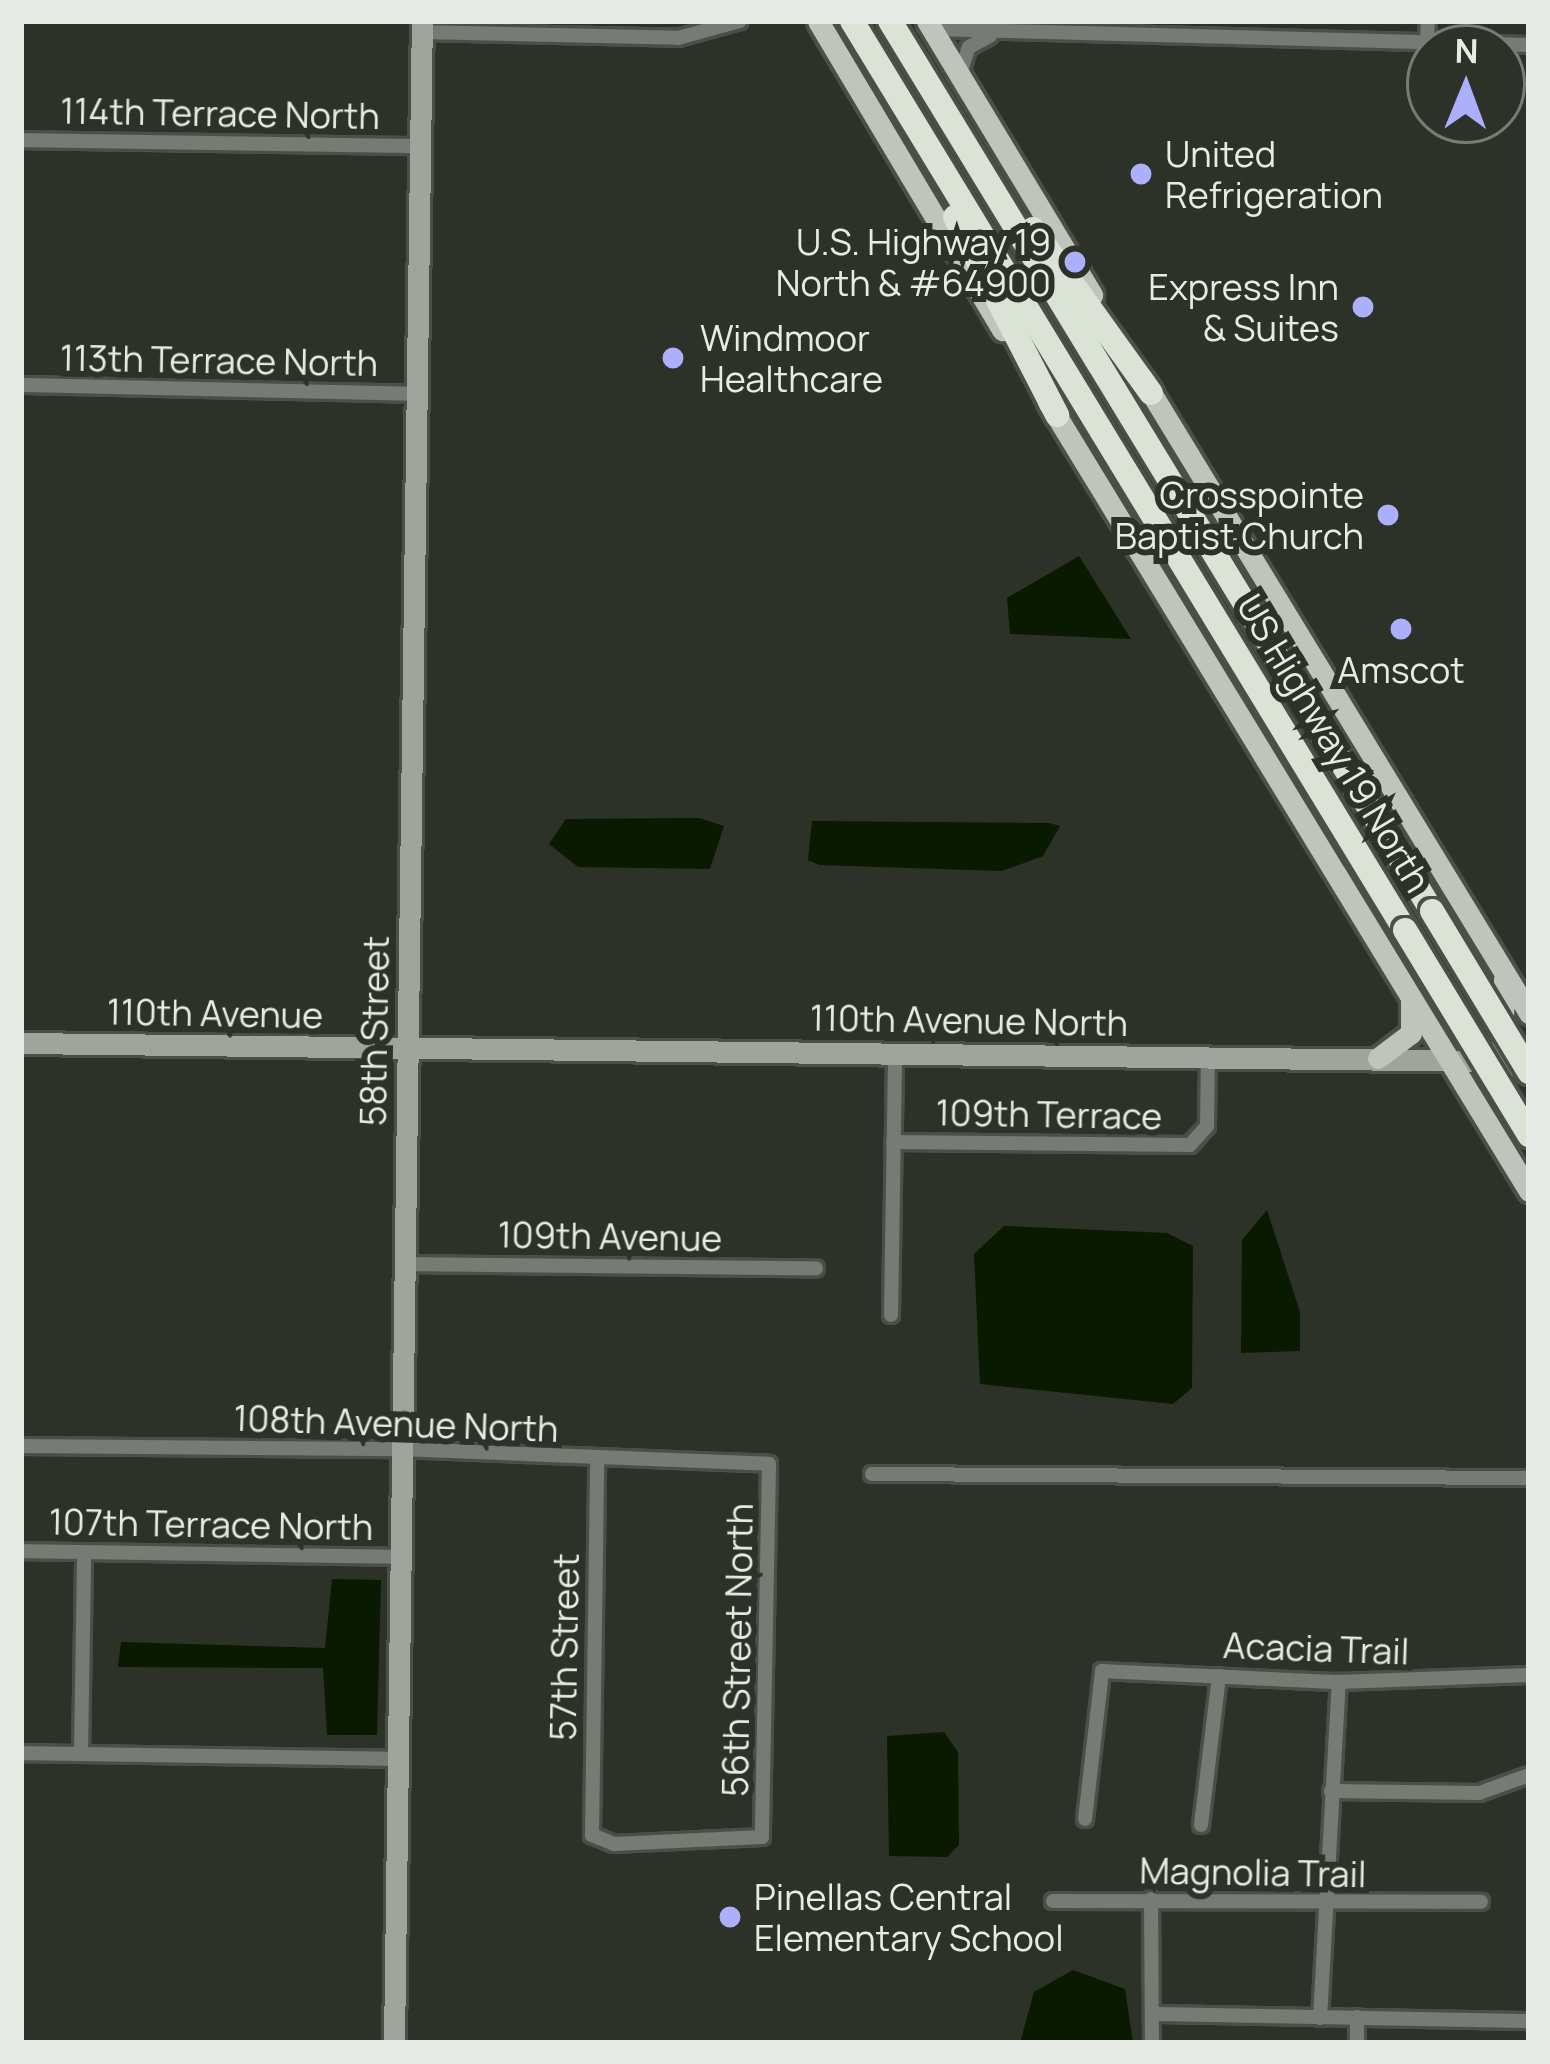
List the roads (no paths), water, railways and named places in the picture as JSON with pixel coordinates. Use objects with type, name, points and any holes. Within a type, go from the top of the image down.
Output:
[{"type":"highway","name":"US Highway 19 North","points":[[852,21],[1529,1135]]},
{"type":"highway","name":"US Highway 19 North","points":[[890,21],[1529,1072]]},
{"type":"highway","points":[[885,75],[1057,415]]},
{"type":"highway","points":[[954,126],[1151,393]]},
{"type":"main road","points":[[818,21],[1529,1191]]},
{"type":"main road","points":[[930,25],[1529,1013]]},
{"type":"main road","points":[[1394,969],[1454,969],[1464,907]]},
{"type":"main road","points":[[1502,1146],[1503,972]]},
{"type":"main road","points":[[1378,1058],[1411,1033],[1410,994]]},
{"type":"main road","points":[[1410,994],[1504,1060],[1529,1072]]},
{"type":"street","points":[[422,27],[677,38],[740,21]]},
{"type":"street","points":[[930,25],[990,36],[1406,44]]},
{"type":"street","name":"58th Street","points":[[394,2043],[422,27]]},
{"type":"street","points":[[961,74],[969,47],[990,36]]},
{"type":"street","name":"114th Terrace North","points":[[21,140],[418,146]]},
{"type":"street","name":"113th Terrace North","points":[[21,385],[415,394]]},
{"type":"street","name":"110th Avenue","points":[[21,1043],[407,1049]]},
{"type":"street","name":"110th Avenue North","points":[[407,1049],[1529,1061]]},
{"type":"street","points":[[891,1315],[895,1052]]},
{"type":"street","name":"109th Terrace","points":[[893,1142],[1201,1137],[1208,1057]]},
{"type":"street","name":"109th Avenue","points":[[404,1264],[816,1268]]},
{"type":"street","name":"108th Avenue North","points":[[21,1446],[401,1449],[769,1464]]},
{"type":"street","name":"57th Street","points":[[597,1459],[592,1835],[635,1844],[762,1837]]},
{"type":"street","name":"56th Street North","points":[[762,1837],[769,1464]]},
{"type":"street","points":[[872,1474],[1529,1478]]},
{"type":"street","name":"107th Terrace North","points":[[21,1551],[400,1557]]},
{"type":"street","points":[[82,1754],[84,1552]]},
{"type":"street","name":"Acacia Trail","points":[[1085,1819],[1102,1671],[1339,1682],[1529,1675]]},
{"type":"street","points":[[1201,1825],[1219,1676]]},
{"type":"street","points":[[1320,2018],[1322,1902],[1339,1682]]},
{"type":"street","points":[[21,1753],[398,1759]]},
{"type":"street","points":[[1331,1791],[1479,1793],[1529,1774]]},
{"type":"street","points":[[1151,1899],[1152,2043]]},
{"type":"street","name":"Magnolia Trail","points":[[1053,1901],[1481,1903]]},
{"type":"street","points":[[1153,2014],[1529,2021]]},
{"type":"street","points":[[1357,2043],[1358,2017]]},
{"type":"place","name":"United Refrigeration","points":[[1141,174]]},
{"type":"place","name":"U.S. Highway 19 North & #64900","points":[[1075,262]]},
{"type":"place","name":"Express Inn & Suites","points":[[1363,307]]},
{"type":"place","name":"Windmoor Healthcare","points":[[673,358]]},
{"type":"place","name":"Crosspointe Baptist Church","points":[[1388,515]]},
{"type":"place","name":"Amscot","points":[[1401,629]]},
{"type":"place","name":"Pinellas Central Elementary School","points":[[730,1917]]}]
